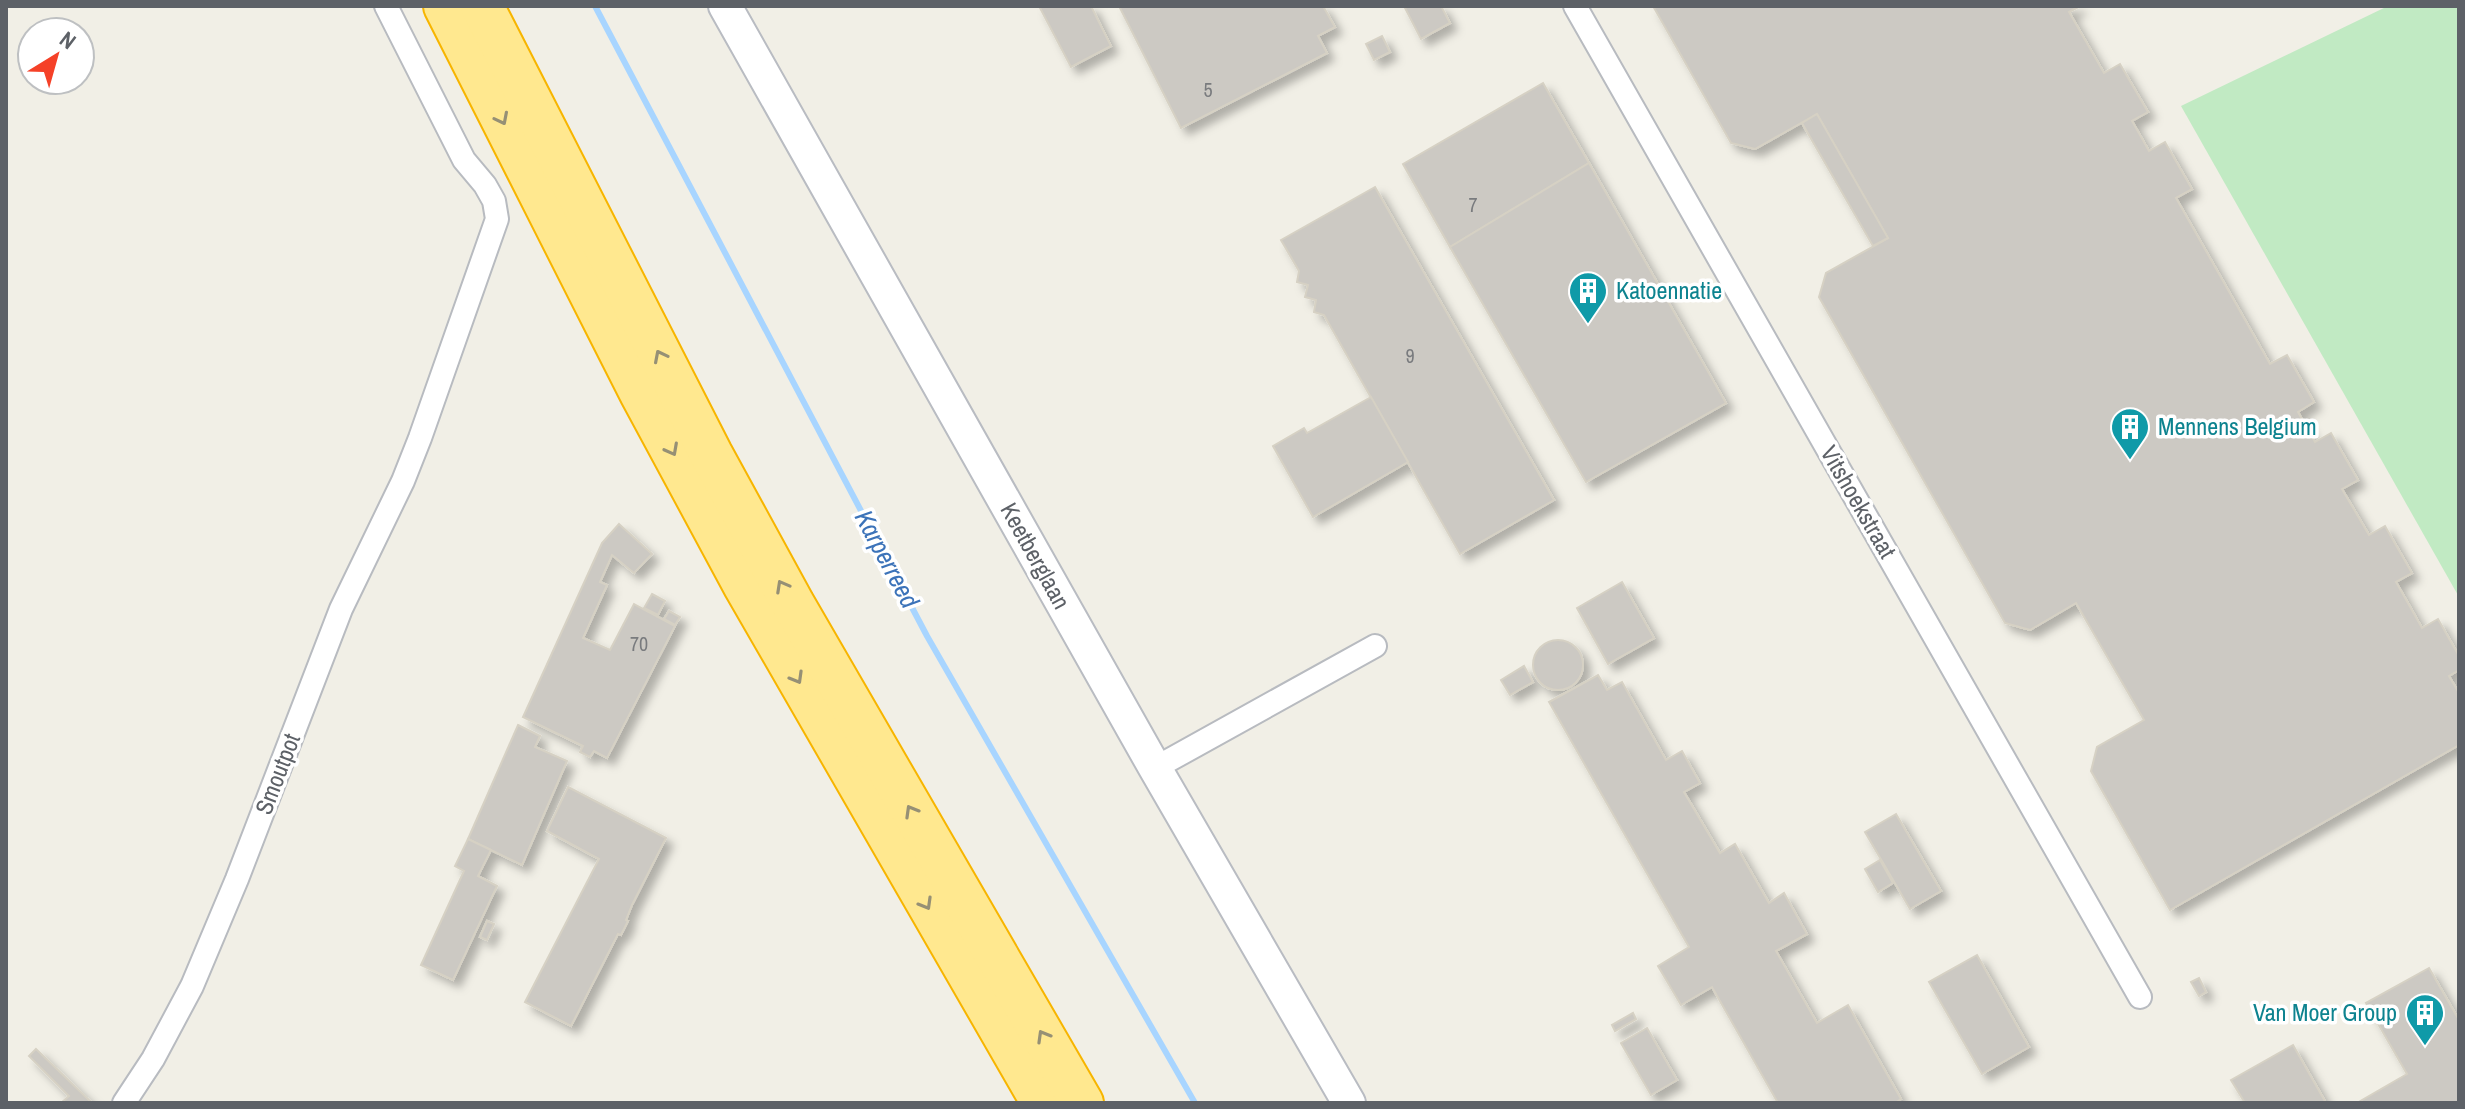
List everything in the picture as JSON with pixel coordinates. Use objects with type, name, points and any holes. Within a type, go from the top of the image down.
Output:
[{"type":"highway","points":[[445,6],[641,393],[745,586],[1043,1103]]},
{"type":"highway","points":[[482,6],[683,401],[778,577],[1082,1103]]},
{"type":"main road","name":"Keetberglaan","points":[[707,6],[1132,765],[1328,1103]]},
{"type":"main road","name":"Keetberglaan","points":[[725,6],[1155,768],[1349,1103]]},
{"type":"street","name":"Smoutpot","points":[[124,1103],[153,1059],[192,986],[237,879],[341,609],[403,481],[497,219],[494,201],[464,160],[386,6]]},
{"type":"street","name":"Vitshoekstraat","points":[[1575,6],[2140,997]]},
{"type":"street","points":[[1155,768],[1375,646]]},
{"type":"green space","points":[[2388,6],[2459,6],[2459,597],[2181,106]]},
{"type":"building","points":[[1039,6],[1091,6],[1111,46],[1071,67]]},
{"type":"building","points":[[1119,6],[1323,6],[1335,27],[1318,36],[1327,53],[1181,128]]},
{"type":"building","points":[[1404,6],[1441,6],[1450,23],[1421,39]]},
{"type":"building","name":"Mennens Belgium","points":[[1653,6],[2080,6],[2069,12],[2104,73],[2120,64],[2148,112],[2132,121],[2149,151],[2165,142],[2192,189],[2176,198],[2270,364],[2287,355],[2314,402],[2298,412],[2315,442],[2331,433],[2358,480],[2342,489],[2369,535],[2385,526],[2412,573],[2396,582],[2422,628],[2438,619],[2459,656],[2459,670],[2449,676],[2459,693],[2459,745],[2170,910],[2091,771],[2097,747],[2144,720],[2076,603],[2030,630],[2005,623],[1819,297],[1826,273],[1888,238],[1817,114],[1755,149],[1731,143]]},
{"type":"building","points":[[1382,36],[1390,52],[1374,60],[1366,44]]},
{"type":"building","points":[[1543,83],[1589,163],[1450,247],[1403,164]]},
{"type":"building","points":[[1817,114],[1888,238],[1873,246],[1802,123]]},
{"type":"building","name":"Katoennatie","points":[[1589,163],[1726,403],[1586,482],[1450,247]]},
{"type":"building","points":[[1375,187],[1554,500],[1460,554],[1324,315],[1314,312],[1316,300],[1305,297],[1308,285],[1297,282],[1299,271],[1281,240]]},
{"type":"building","points":[[1371,397],[1408,462],[1313,517],[1273,446],[1304,428],[1307,433]]},
{"type":"building","points":[[619,524],[652,554],[634,573],[612,555],[600,582],[607,585],[583,638],[610,650],[634,604],[675,626],[607,758],[594,751],[590,757],[580,752],[583,746],[523,717],[602,543]]},
{"type":"building","points":[[1622,582],[1654,638],[1608,664],[1577,608]]},
{"type":"building","points":[[652,594],[665,601],[658,615],[644,608]]},
{"type":"building","points":[[669,611],[680,617],[675,625],[664,619]]},
{"type":"building","points":[[1558,640],[1576,647],[1583,665],[1576,683],[1558,690],[1540,683],[1533,665],[1540,647]]},
{"type":"building","points":[[1524,666],[1533,682],[1510,695],[1501,680]]},
{"type":"building","points":[[1598,675],[1607,690],[1622,682],[1666,760],[1682,751],[1700,783],[1684,792],[1720,853],[1735,844],[1769,903],[1784,893],[1807,934],[1776,951],[1817,1023],[1848,1005],[1901,1099],[1895,1103],[1778,1103],[1712,987],[1681,1005],[1658,966],[1689,947],[1549,702]]},
{"type":"building","points":[[518,725],[540,736],[535,747],[567,761],[522,865],[468,839]]},
{"type":"building","points":[[568,787],[666,838],[632,905],[621,935],[618,934],[571,1026],[525,1002],[599,859],[547,831]]},
{"type":"building","points":[[1896,814],[1941,891],[1910,909],[1865,832]]},
{"type":"building","points":[[468,839],[491,850],[478,876],[497,886],[453,980],[421,965],[464,871],[455,866]]},
{"type":"building","points":[[1880,860],[1893,883],[1878,892],[1865,869]]},
{"type":"building","points":[[487,921],[494,924],[487,940],[480,937]]},
{"type":"building","points":[[1977,955],[2029,1047],[1982,1074],[1929,982]]},
{"type":"building","name":"Van Moer Group","points":[[2429,968],[2459,1020],[2459,1103],[2357,1103],[2407,1074],[2366,1003]]},
{"type":"building","points":[[2199,978],[2206,992],[2199,996],[2191,982]]},
{"type":"building","points":[[1633,1013],[1636,1019],[1615,1031],[1612,1025]]},
{"type":"building","points":[[1647,1028],[1677,1080],[1651,1095],[1621,1043]]},
{"type":"building","name":"Van Moer Group","points":[[2293,1045],[2326,1103],[2245,1103],[2231,1080]]},
{"type":"building","points":[[36,1049],[92,1103],[61,1103],[69,1096],[29,1056]]},
{"type":"waterway","name":"Karperreed","points":[[595,6],[927,636],[1195,1103]]},
{"type":"place","name":"Katoennatie","points":[[1588,325]]},
{"type":"place","name":"Mennens Belgium","points":[[2130,461]]},
{"type":"place","name":"Van Moer Group","points":[[2425,1047]]}]
